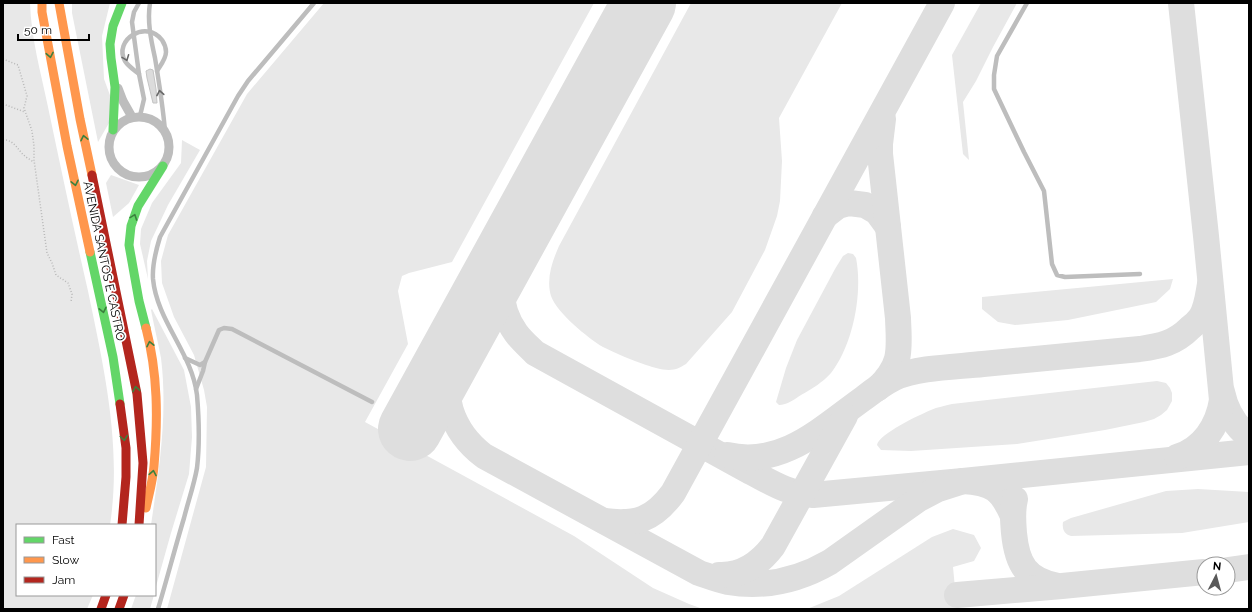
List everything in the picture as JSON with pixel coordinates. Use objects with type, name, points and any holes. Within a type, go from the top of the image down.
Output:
[{"type":"main road","name":"AVENIDA SANTOS E CASTRO","points":[[42,3],[42,12],[67,146],[113,358],[126,448],[126,477],[122,524]]},
{"type":"main road","name":"AVENIDA SANTOS E CASTRO","points":[[60,3],[60,13],[80,119],[137,394],[143,463],[140,524]]},
{"type":"main road","points":[[113,130],[116,111],[110,39],[112,27],[122,3]]},
{"type":"main road","points":[[140,524],[147,504],[154,467],[157,401],[150,344],[139,301],[129,245],[131,226],[138,206],[163,166]]},
{"type":"main road","points":[[101,609],[106,596]]},
{"type":"main road","points":[[119,609],[124,596]]},
{"type":"street","points":[[114,81],[123,101],[136,116]]},
{"type":"street","points":[[136,116],[148,117],[161,125],[165,131],[168,138],[169,152],[163,166],[155,172],[146,176],[135,177],[126,174],[117,168],[111,160],[108,150],[109,139],[113,130],[120,122],[136,116]]},
{"type":"lane","points":[[136,116],[144,99],[132,22],[134,12],[139,3]]},
{"type":"lane","points":[[150,3],[150,32],[164,114],[165,131]]},
{"type":"lane","points":[[158,609],[196,470],[200,436],[196,390],[193,376],[163,316],[155,293],[153,278],[157,248],[160,237],[238,96],[248,81],[314,3]]},
{"type":"lane","points":[[1027,3],[997,56],[994,75],[994,89],[1024,152],[1042,184],[1052,264],[1057,275],[1064,277],[1140,274]]},
{"type":"lane","points":[[139,74],[124,60],[123,50],[126,42],[133,34],[141,31],[158,35],[164,42],[166,52],[157,71]]},
{"type":"lane","points":[[196,390],[205,362],[219,330],[224,328],[232,329],[372,402]]},
{"type":"lane","points":[[185,358],[200,365],[205,362]]},
{"type":"path","points":[[3,59],[18,65],[27,96],[24,108],[32,131],[34,162],[47,253],[56,275],[68,283],[72,294],[71,302]]},
{"type":"path","points":[[3,104],[25,112]]},
{"type":"path","points":[[3,140],[12,142],[26,157],[34,162]]},
{"type":"shaded area","points":[[3,3],[30,3],[32,29],[37,55],[88,291],[110,407],[114,466],[113,495],[110,524],[16,524],[16,596],[93,596],[87,609],[3,609]]},
{"type":"shaded area","points":[[72,3],[110,3],[102,36],[104,79],[111,98],[109,123],[98,142],[72,13]]},
{"type":"shaded area","points":[[324,3],[594,3],[452,262],[402,276],[398,291],[408,344],[365,422],[574,536],[653,588],[703,609],[167,609],[206,467],[207,407],[204,390],[194,355],[174,317],[162,283],[161,261],[168,235],[247,94]]},
{"type":"shaded area","points":[[691,3],[842,3],[779,118],[782,161],[780,201],[777,216],[765,250],[732,312],[686,364],[676,369],[666,370],[629,359],[603,347],[589,338],[566,317],[554,303],[551,296],[549,277],[559,246]]},
{"type":"shaded area","points":[[981,3],[1017,3],[976,81],[963,102],[969,160],[963,154],[952,55]]},
{"type":"shaded area","points":[[182,140],[200,150],[168,205],[151,241],[147,261],[148,279],[140,244],[141,229],[152,203],[181,163]]},
{"type":"shaded area","points":[[111,175],[139,185],[129,203],[113,217],[106,183]]},
{"type":"shaded area","points":[[848,253],[853,254],[856,258],[858,287],[854,318],[845,348],[831,373],[813,388],[791,402],[779,405],[776,402],[786,368],[797,340],[835,269],[843,256]]},
{"type":"shaded area","points":[[1173,279],[1170,289],[1156,302],[1068,320],[1015,325],[998,322],[982,309],[982,297]]},
{"type":"shaded area","points":[[152,309],[184,370],[191,407],[192,437],[189,474],[156,586],[156,524],[151,524],[162,442],[164,400],[161,358]]},
{"type":"shaded area","points":[[1157,381],[1166,383],[1170,388],[1172,393],[1172,401],[1167,410],[1161,415],[1144,422],[1105,430],[1017,444],[911,451],[881,450],[877,445],[879,441],[892,430],[909,420],[933,409],[952,404]]},
{"type":"shaded area","points":[[1198,489],[1249,492],[1249,522],[1182,533],[1071,536],[1065,533],[1063,529],[1063,522],[1071,518],[1166,491]]},
{"type":"shaded area","points":[[953,529],[974,535],[981,548],[974,561],[953,567],[957,609],[807,609],[839,596],[932,537]]},
{"type":"shaded area","points":[[136,596],[154,596],[150,609],[131,609]]},
{"type":"building","points":[[150,69],[153,70],[157,103],[153,103],[147,78],[146,71]]},
{"type":"taxiway","points":[[604,521],[625,522],[643,519],[658,509],[673,493],[942,3]]},
{"type":"taxiway","points":[[1177,457],[1194,448],[1208,435],[1217,419],[1222,400],[1181,3]]},
{"type":"taxiway","points":[[878,388],[892,371],[896,363],[899,347],[898,318],[880,154],[883,119]]},
{"type":"taxiway","points":[[825,216],[838,206],[849,203],[865,205],[877,212],[888,227]]},
{"type":"taxiway","points":[[511,245],[502,279],[502,301],[505,312],[516,333],[535,353],[751,472],[788,490],[813,495],[963,481],[973,482],[995,489],[1004,499],[1013,516]]},
{"type":"taxiway","points":[[727,455],[747,458],[766,456],[783,451],[817,433],[886,382],[904,374],[938,368],[1140,349],[1155,347],[1167,343],[1179,337],[1201,317],[1206,305],[1210,284]]},
{"type":"taxiway","points":[[452,353],[448,368],[447,382],[451,410],[463,435],[484,456],[699,573],[728,582],[741,584],[768,583],[806,574],[830,562],[919,499],[938,489],[963,481],[1249,452]]},
{"type":"taxiway","points":[[1222,392],[1231,417],[1239,428],[1249,437]]},
{"type":"taxiway","points":[[719,575],[727,575],[743,571],[756,563],[773,546],[845,416]]},
{"type":"taxiway","points":[[1015,499],[1013,512],[1015,544],[1021,562],[1025,569],[1038,580],[1058,586]]},
{"type":"taxiway","points":[[1236,569],[1249,567]]},
{"type":"taxiway","points":[[957,595],[1196,573]]},
{"type":"runway","points":[[410,429],[644,3]]},
{"type":"traffic: fast","points":[[113,130],[115,87],[110,44],[113,26],[122,3]]},
{"type":"traffic: fast","points":[[146,328],[139,301],[129,245],[131,226],[138,206],[163,166]]},
{"type":"traffic: fast","points":[[90,252],[113,357],[120,404]]},
{"type":"traffic: slow","points":[[42,3],[42,12],[67,146],[90,252]]},
{"type":"traffic: slow","points":[[59,3],[80,119],[92,175]]},
{"type":"traffic: slow","points":[[146,328],[153,362],[156,397],[153,471],[146,508]]},
{"type":"traffic: jam","points":[[92,175],[137,394],[143,463],[139,524]]},
{"type":"traffic: jam","points":[[120,404],[126,448],[126,477],[122,524]]},
{"type":"traffic: jam","points":[[101,609],[106,596]]},
{"type":"traffic: jam","points":[[119,609],[124,596]]}]
